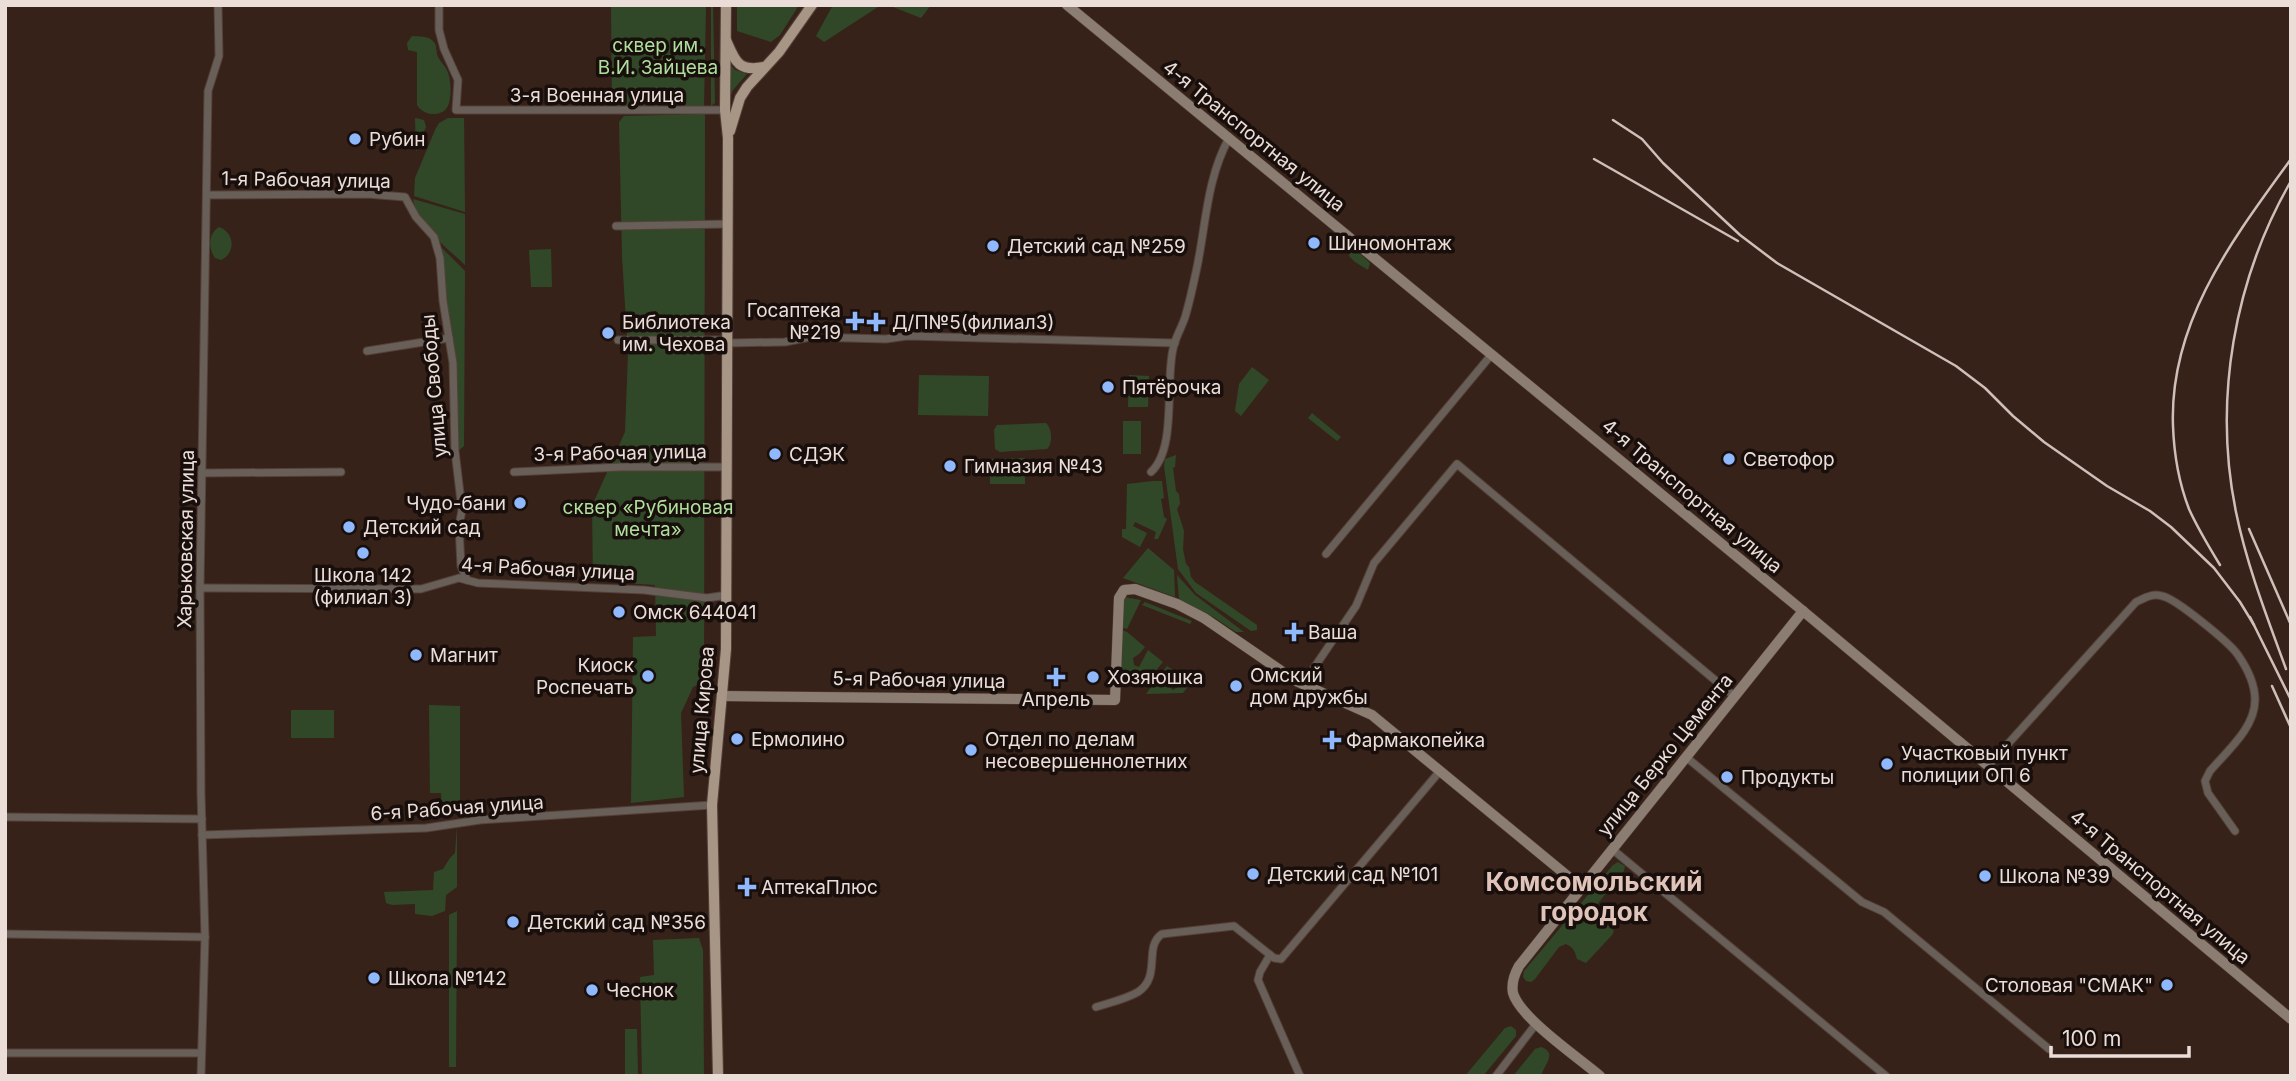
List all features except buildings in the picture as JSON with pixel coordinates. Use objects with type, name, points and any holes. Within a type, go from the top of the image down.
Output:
[{"type":"main road","name":"улица Кирова","points":[[718,1076],[712,805],[722,696],[727,595],[726,5]]},
{"type":"main road","name":"улица Кирова","points":[[728,137],[740,98],[779,52],[812,5]]},
{"type":"main road","name":"4-я Транспортная улица","points":[[1067,5],[1803,611],[2291,1019]]},
{"type":"main road","points":[[726,39],[740,65],[753,69],[764,67]]},
{"type":"main road","name":"5-я Рабочая улица","points":[[722,696],[1115,700],[1119,598],[1124,590],[1135,589],[1177,604],[1204,618],[1303,684]]},
{"type":"main road","name":"улица Берко Цемента","points":[[1536,1024],[1519,1005],[1513,991],[1513,977],[1518,966],[1803,611]]},
{"type":"main road","points":[[1303,684],[1372,715],[1581,888]]},
{"type":"main road","points":[[1536,1024],[1600,1076]]},
{"type":"street","name":"Харьковская улица","points":[[201,1076],[205,937],[200,587],[208,91],[219,56],[218,5]]},
{"type":"street","name":"3-я Военная улица","points":[[439,5],[439,30],[458,80],[456,110],[725,110]]},
{"type":"street","points":[[1151,472],[1165,452],[1173,348],[1186,314],[1197,268],[1213,178],[1229,138]]},
{"type":"street","name":"1-я Рабочая улица","points":[[207,195],[366,194],[405,197]]},
{"type":"street","name":"улица Свободы","points":[[405,197],[438,246],[453,363],[455,451],[461,496],[461,566],[467,580]]},
{"type":"street","points":[[616,226],[728,224]]},
{"type":"street","points":[[618,340],[785,342],[810,337],[886,339],[907,336],[1175,343]]},
{"type":"street","points":[[367,351],[449,338]]},
{"type":"street","points":[[1326,554],[1492,354]]},
{"type":"street","points":[[1303,684],[1356,606],[1374,564],[1457,464],[1734,696]]},
{"type":"street","name":"3-я Рабочая улица","points":[[514,472],[621,467],[727,467]]},
{"type":"street","points":[[202,473],[341,472]]},
{"type":"street","name":"4-я Рабочая улица","points":[[200,587],[421,589],[451,579],[478,583],[644,590],[707,598],[727,595]]},
{"type":"street","points":[[1988,766],[2136,602],[2151,595],[2164,596],[2184,608],[2237,653],[2252,679],[2255,700],[2252,719],[2205,781],[2207,793],[2235,831]]},
{"type":"street","points":[[1686,757],[1862,902],[1884,912],[2049,1049]]},
{"type":"street","points":[[1096,1007],[1138,992],[1151,979],[1154,944],[1156,938],[1162,934],[1234,926],[1270,956],[1281,958],[1440,771]]},
{"type":"street","name":"6-я Рабочая улица","points":[[202,835],[426,828],[480,820],[712,805]]},
{"type":"street","points":[[5,817],[202,820]]},
{"type":"street","points":[[1612,849],[1886,1076]]},
{"type":"street","points":[[5,934],[205,937]]},
{"type":"street","points":[[1270,956],[1258,980],[1300,1076]]},
{"type":"street","points":[[1496,1076],[1536,1024]]},
{"type":"street","points":[[5,1053],[201,1053]]},
{"type":"green space","name":"сквер им. В.И. Зайцева","points":[[611,5],[706,5],[704,106],[612,107]]},
{"type":"green space","points":[[711,5],[715,103],[711,106]]},
{"type":"green space","points":[[737,5],[799,5],[780,35],[771,42],[737,31]]},
{"type":"green space","points":[[833,5],[881,5],[824,42],[816,36]]},
{"type":"green space","points":[[888,5],[931,5],[921,18]]},
{"type":"green space","points":[[412,36],[432,40],[438,57],[446,68],[451,88],[449,102],[443,112],[426,113],[417,105],[417,52],[408,50],[407,43]]},
{"type":"green space","points":[[729,63],[735,70],[747,74],[733,90],[728,102]]},
{"type":"green space","name":"сквер «Рубиновая мечта»","points":[[705,114],[704,682],[693,687],[681,713],[684,797],[631,803],[633,637],[656,636],[655,585],[593,577],[592,506],[625,432],[628,354],[622,256],[619,122],[624,116]]},
{"type":"green space","points":[[415,118],[424,120],[426,127],[416,152]]},
{"type":"green space","points":[[448,118],[464,118],[465,212],[414,196],[415,178],[435,130],[439,123]]},
{"type":"green space","points":[[413,199],[465,214],[465,265],[427,227]]},
{"type":"green space","points":[[219,227],[228,234],[232,243],[229,253],[221,260],[215,258],[210,246],[211,237]]},
{"type":"green space","points":[[439,245],[465,271],[464,446],[458,451],[455,364]]},
{"type":"green space","points":[[551,249],[552,287],[531,287],[529,250]]},
{"type":"green space","points":[[1356,250],[1370,263],[1368,270],[1349,256],[1351,251]]},
{"type":"green space","points":[[1252,367],[1269,380],[1241,416],[1235,411],[1239,384]]},
{"type":"green space","points":[[919,375],[989,376],[988,416],[918,415]]},
{"type":"green space","points":[[1129,375],[1149,376],[1148,407],[1128,407]]},
{"type":"green space","points":[[1312,413],[1341,437],[1337,441],[1308,418]]},
{"type":"green space","points":[[1123,421],[1141,421],[1141,454],[1123,454]]},
{"type":"green space","points":[[1046,423],[1051,436],[1047,449],[1000,452],[995,449],[994,430],[997,425]]},
{"type":"green space","points":[[1176,455],[1173,468],[1180,504],[1177,509],[1184,531],[1183,549],[1191,577],[1257,625],[1257,630],[1251,631],[1196,593],[1178,569],[1164,466],[1165,459]]},
{"type":"green space","points":[[1025,458],[1025,484],[990,484],[990,459]]},
{"type":"green space","points":[[1162,481],[1164,498],[1161,499],[1164,517],[1167,519],[1158,539],[1154,539],[1156,532],[1135,522],[1133,526],[1147,533],[1140,547],[1122,537],[1122,529],[1126,529],[1127,484]]},
{"type":"green space","points":[[1148,548],[1174,570],[1175,597],[1123,578]]},
{"type":"green space","points":[[1177,575],[1195,595],[1244,632],[1236,632],[1179,599]]},
{"type":"green space","points":[[1124,597],[1141,600],[1127,629],[1120,627]]},
{"type":"green space","points":[[1145,602],[1192,621],[1190,624],[1142,605]]},
{"type":"green space","points":[[1120,629],[1145,647],[1133,658],[1134,665],[1139,667],[1148,650],[1163,662],[1145,683],[1125,683],[1120,680]]},
{"type":"green space","points":[[1167,666],[1179,674],[1169,678],[1167,685],[1173,690],[1178,687],[1179,679],[1184,673],[1193,680],[1183,693],[1146,694]]},
{"type":"green space","points":[[429,705],[460,706],[460,814],[431,817],[434,813],[442,812],[441,793],[430,793]]},
{"type":"green space","points":[[291,710],[334,710],[334,738],[291,738]]},
{"type":"green space","points":[[457,826],[457,887],[446,895],[445,911],[432,916],[415,914],[415,904],[386,903],[384,892],[433,890],[434,872],[443,869],[455,853]]},
{"type":"green space","points":[[1618,862],[1625,866],[1624,871],[1595,907],[1594,912],[1598,919],[1612,928],[1612,935],[1586,963],[1577,959],[1568,945],[1559,947],[1535,979],[1526,981],[1523,977],[1524,971]]},
{"type":"green space","points":[[457,911],[456,1067],[449,1067],[449,915]]},
{"type":"green space","points":[[699,938],[703,950],[704,1076],[642,1076],[640,977],[654,975],[653,940]]},
{"type":"green space","points":[[1511,1026],[1516,1030],[1516,1036],[1483,1076],[1465,1076],[1505,1028]]},
{"type":"green space","points":[[625,1029],[637,1029],[638,1076],[625,1076]]},
{"type":"green space","points":[[1541,1047],[1549,1056],[1541,1076],[1513,1076],[1535,1049]]},
{"type":"railway","points":[[1613,120],[1642,139],[1663,163],[1740,235],[1777,263],[1956,366],[1985,388],[2044,442],[2171,527],[2214,568],[2254,625]]},
{"type":"railway","points":[[1594,159],[1738,241]]},
{"type":"railway","points":[[2220,565],[2192,516],[2182,489],[2173,426],[2175,388],[2193,317],[2209,284],[2227,251],[2291,159]]},
{"type":"railway","points":[[2286,669],[2258,591],[2236,512],[2229,470],[2227,427],[2228,384],[2242,300],[2271,219],[2291,181]]},
{"type":"railway","points":[[2249,529],[2291,625]]},
{"type":"railway","points":[[2250,617],[2291,700]]},
{"type":"railway","points":[[2272,686],[2291,728]]},
{"type":"place","name":"Рубин","points":[[355,139]]},
{"type":"place","name":"Шиномонтаж","points":[[1314,243]]},
{"type":"place","name":"Детский сад №259","points":[[993,246]]},
{"type":"place","name":"Госаптека №219","points":[[855,321]]},
{"type":"place","name":"Д/П№5(филиал3)","points":[[876,322]]},
{"type":"place","name":"Библиотека им. Чехова","points":[[608,333]]},
{"type":"place","name":"Пятёрочка","points":[[1108,387]]},
{"type":"place","name":"СДЭК","points":[[775,454]]},
{"type":"place","name":"Светофор","points":[[1729,459]]},
{"type":"place","name":"Гимназия №43","points":[[950,466]]},
{"type":"place","name":"Чудо-бани","points":[[520,503]]},
{"type":"place","name":"Детский сад","points":[[349,527]]},
{"type":"place","name":"Школа 142 (филиал 3)","points":[[363,553]]},
{"type":"place","name":"Омск 644041","points":[[619,612]]},
{"type":"place","name":"Ваша","points":[[1294,632]]},
{"type":"place","name":"Магнит","points":[[416,655]]},
{"type":"place","name":"Киоск Роспечать","points":[[648,676]]},
{"type":"place","name":"Апрель","points":[[1056,677]]},
{"type":"place","name":"Хозяюшка","points":[[1093,677]]},
{"type":"place","name":"Омский дом дружбы","points":[[1236,686]]},
{"type":"place","name":"Ермолино","points":[[737,739]]},
{"type":"place","name":"Фармакопейка","points":[[1332,740]]},
{"type":"place","name":"Отдел по делам несовершеннолетних","points":[[971,750]]},
{"type":"place","name":"Участковый пункт полиции ОП 6","points":[[1887,764]]},
{"type":"place","name":"Продукты","points":[[1727,777]]},
{"type":"place","name":"Детский сад №101","points":[[1253,874]]},
{"type":"place","name":"Школа №39","points":[[1985,876]]},
{"type":"place","name":"АптекаПлюс","points":[[747,887]]},
{"type":"place","name":"Детский сад №356","points":[[513,922]]},
{"type":"place","name":"Школа №142","points":[[374,978]]},
{"type":"place","name":"Столовая \"СМАК\"","points":[[2167,985]]},
{"type":"place","name":"Чеснок","points":[[592,990]]},
{"type":"district","name":"Комсомольский городок","points":[[1594,896]]}]
